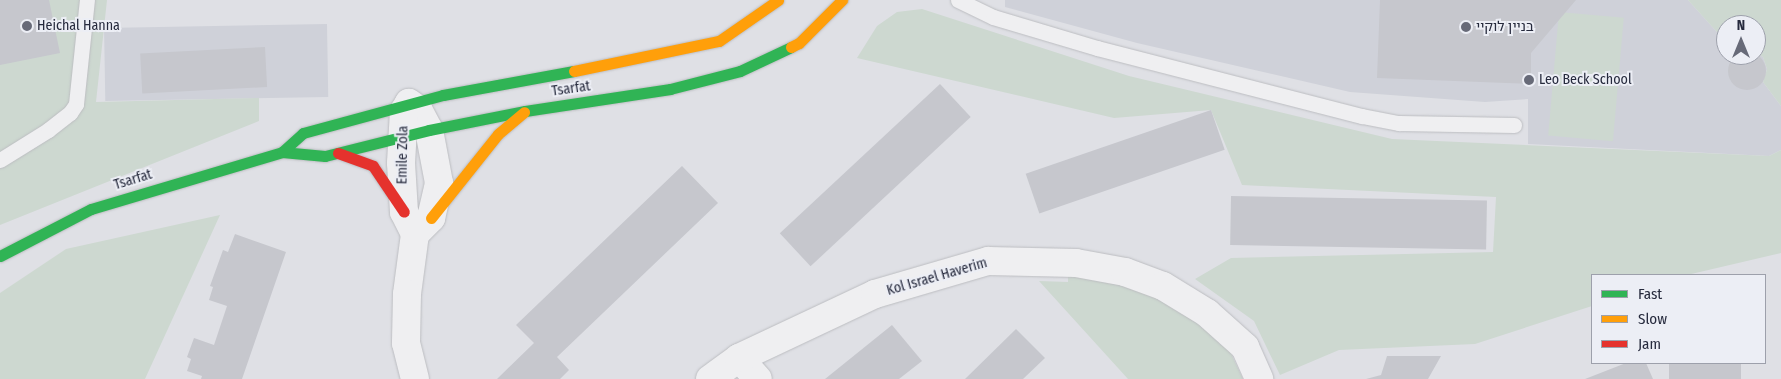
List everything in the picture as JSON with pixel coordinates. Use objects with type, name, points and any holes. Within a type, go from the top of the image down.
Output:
[{"type":"street","name":"Tsarfat","points":[[282,152],[303,133],[409,103],[664,55],[719,40],[778,0]]},
{"type":"street","name":"Tsarfat","points":[[0,256],[91,209],[282,152],[325,156],[429,130],[525,111],[670,89],[740,71],[800,43],[842,0]]},
{"type":"street","name":"Emile Zola","points":[[415,379],[406,343],[407,294],[416,221],[402,136],[404,111],[409,103],[418,109],[429,130],[439,183],[416,221]]},
{"type":"street","points":[[338,153],[372,166],[416,221],[498,134],[525,111]]},
{"type":"street","name":"Kol Israel Haverim","points":[[710,379],[739,358],[875,294],[988,261],[1076,263],[1125,272],[1155,283],[1207,312],[1246,347],[1259,379]]},
{"type":"street","points":[[739,358],[758,379]]},
{"type":"lane","points":[[0,160],[48,130],[70,113],[76,104],[87,0]]},
{"type":"lane","points":[[958,0],[993,17],[1097,48],[1362,116],[1399,123],[1514,125]]},
{"type":"shaded area","points":[[0,0],[107,0],[96,102],[259,98],[259,121],[0,225]]},
{"type":"shaded area","name":"Leo Beck School","points":[[1005,0],[1688,0],[1716,31],[1716,65],[1766,65],[1767,69],[1763,82],[1781,106],[1781,150],[1769,156],[1528,144],[1528,99],[1485,102],[1350,92],[1137,43],[1005,7]]},
{"type":"shaded area","points":[[1688,0],[1781,0],[1781,106],[1763,82],[1767,69],[1766,15],[1716,15],[1716,31]]},
{"type":"shaded area","points":[[922,9],[1129,76],[1392,139],[1769,156],[1781,150],[1781,253],[1691,274],[1591,274],[1591,306],[1475,344],[1339,350],[1280,375],[1254,321],[1195,279],[1231,258],[1493,252],[1496,197],[1242,185],[1211,110],[1114,118],[857,58],[877,26],[897,12]]},
{"type":"shaded area","points":[[1559,12],[1624,18],[1613,141],[1548,136]]},
{"type":"shaded area","points":[[327,24],[328,97],[105,101],[104,28]]},
{"type":"shaded area","points":[[220,215],[145,379],[0,379],[0,293],[66,249]]},
{"type":"shaded area","points":[[1068,269],[1156,291],[1227,345],[1243,379],[1128,379],[1039,281],[1068,282]]},
{"type":"building","name":"Heichal Hanna","points":[[0,0],[49,0],[60,53],[0,65]]},
{"type":"building","name":"בניין לוקיי","points":[[1380,0],[1576,0],[1531,53],[1531,84],[1377,78]]},
{"type":"building","points":[[265,47],[267,87],[142,93],[140,54]]},
{"type":"building","points":[[1729,65],[1765,65],[1765,78],[1754,89],[1740,89],[1729,78]]},
{"type":"building","points":[[940,84],[971,117],[811,266],[780,233]]},
{"type":"building","points":[[1211,110],[1225,150],[1039,214],[1026,174]]},
{"type":"building","points":[[682,166],[718,203],[557,357],[569,370],[560,379],[497,379],[534,343],[516,325]]},
{"type":"building","points":[[1231,196],[1487,200],[1486,249],[1230,245]]},
{"type":"building","points":[[235,234],[286,252],[242,379],[201,379],[202,376],[187,371],[191,359],[187,357],[194,338],[214,345],[227,306],[209,300],[213,287],[210,286],[223,250],[228,252]]},
{"type":"building","points":[[892,325],[922,361],[899,379],[825,379]]},
{"type":"building","points":[[1016,329],[1045,358],[1023,379],[965,379]]},
{"type":"building","points":[[1387,356],[1441,356],[1428,379],[1366,379],[1381,375]]},
{"type":"building","points":[[1623,364],[1646,364],[1653,379],[1585,379]]},
{"type":"building","points":[[1669,364],[1741,364],[1741,379],[1669,379]]},
{"type":"traffic: fast","points":[[282,152],[325,156],[429,130],[525,111],[670,89],[740,71],[791,47]]},
{"type":"traffic: fast","points":[[0,256],[91,209],[282,152],[303,133],[443,95],[574,71]]},
{"type":"traffic: slow","points":[[574,71],[719,41],[778,0]]},
{"type":"traffic: slow","points":[[791,47],[799,43],[842,0]]},
{"type":"traffic: slow","points":[[431,218],[498,134],[524,112]]},
{"type":"traffic: jam","points":[[338,153],[373,166],[404,212]]},
{"type":"place","name":"Heichal Hanna","points":[[27,26]]},
{"type":"place","name":"בניין לוקיי","points":[[1466,27]]},
{"type":"place","name":"Leo Beck School","points":[[1529,80]]}]
